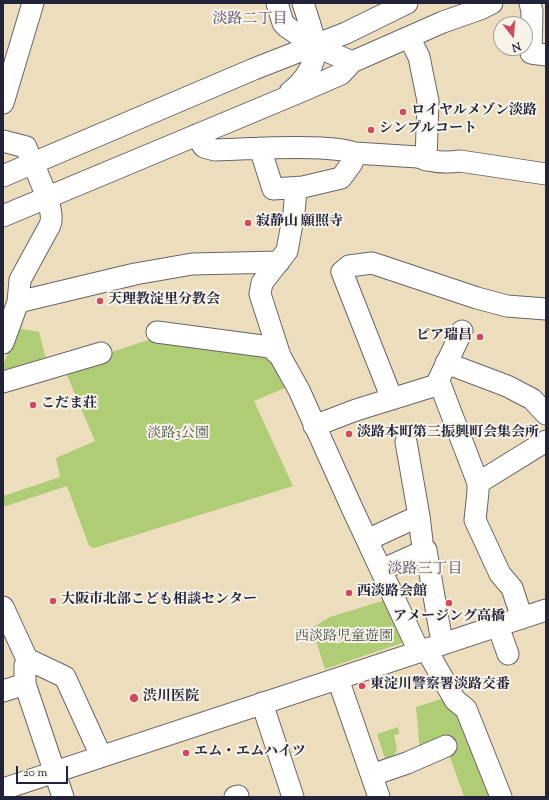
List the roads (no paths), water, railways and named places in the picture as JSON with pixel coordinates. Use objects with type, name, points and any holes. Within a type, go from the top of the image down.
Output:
[{"type":"street","points":[[3,103],[10,57],[33,3]]},
{"type":"street","points":[[277,3],[283,23],[287,27],[315,46],[352,62]]},
{"type":"street","points":[[278,101],[298,87],[312,67],[315,46],[303,3]]},
{"type":"street","points":[[3,176],[271,62],[346,33],[407,3]]},
{"type":"street","points":[[3,216],[341,74],[352,62],[443,22],[480,9],[492,3]]},
{"type":"street","points":[[530,3],[532,11],[531,53],[546,55]]},
{"type":"street","points":[[271,62],[282,52],[287,41],[287,27]]},
{"type":"street","points":[[409,37],[419,57],[428,101],[426,160]]},
{"type":"street","points":[[196,135],[204,148],[215,150],[303,147],[346,150],[355,153],[418,157],[426,160],[452,162],[460,161],[546,174]]},
{"type":"street","points":[[3,141],[26,147],[47,198],[52,222],[20,280],[18,302],[3,342]]},
{"type":"street","points":[[260,148],[273,189],[303,187],[341,178],[352,163],[355,153]]},
{"type":"street","points":[[296,188],[291,232],[287,251],[262,283],[260,294],[280,356],[299,390],[314,426],[416,645],[429,648]]},
{"type":"street","points":[[18,302],[135,274],[192,264],[279,262]]},
{"type":"street","points":[[392,399],[342,272],[349,266],[372,263],[476,298],[507,306],[546,309]]},
{"type":"street","points":[[462,331],[439,379],[440,384],[478,483],[475,520],[500,574],[512,588],[522,618]]},
{"type":"street","points":[[157,332],[270,347],[280,356]]},
{"type":"street","points":[[3,382],[101,353]]},
{"type":"street","points":[[446,363],[507,386],[532,399],[546,414]]},
{"type":"street","points":[[314,426],[356,410],[440,384]]},
{"type":"street","points":[[478,483],[546,441]]},
{"type":"street","points":[[406,442],[422,542]]},
{"type":"street","points":[[367,540],[418,516]]},
{"type":"street","points":[[381,570],[426,550],[429,648],[455,700],[466,709],[502,797]]},
{"type":"street","points":[[3,607],[27,659],[65,677],[100,756]]},
{"type":"street","points":[[3,789],[546,610]]},
{"type":"street","points":[[498,626],[508,654]]},
{"type":"street","points":[[27,659],[25,666],[25,684],[63,797]]},
{"type":"street","points":[[338,678],[380,797]]},
{"type":"street","points":[[3,691],[25,684]]},
{"type":"street","points":[[262,703],[293,797]]},
{"type":"street","points":[[372,775],[407,763],[446,746]]},
{"type":"place","name":"ロイヤルメゾン淡路","points":[[403,112]]},
{"type":"place","name":"シンプルコート","points":[[371,130]]},
{"type":"place","name":"寂静山 願照寺","points":[[248,223]]},
{"type":"place","name":"天理教淀里分教会","points":[[100,301]]},
{"type":"place","name":"ピア瑞昌","points":[[480,337]]},
{"type":"place","name":"こだま荘","points":[[33,405]]},
{"type":"place","name":"淡路本町第三振興町会集会所","points":[[349,434]]},
{"type":"place","name":"西淡路会館","points":[[349,593]]},
{"type":"place","name":"大阪市北部こども相談センター","points":[[53,601]]},
{"type":"place","name":"アメージング高橋","points":[[449,603]]},
{"type":"place","name":"東淀川警察署淡路交番","points":[[362,686]]},
{"type":"place","name":"渋川医院","points":[[134,698]]},
{"type":"place","name":"エム・エムハイツ","points":[[186,753]]},
{"type":"district","name":"淡路二丁目","points":[[250,20]]},
{"type":"district","name":"淡路三丁目","points":[[425,570]]},
{"type":"park label","name":"淡路3公園","points":[[178,435]]},
{"type":"park label","name":"西淡路児童遊園","points":[[344,638]]}]
